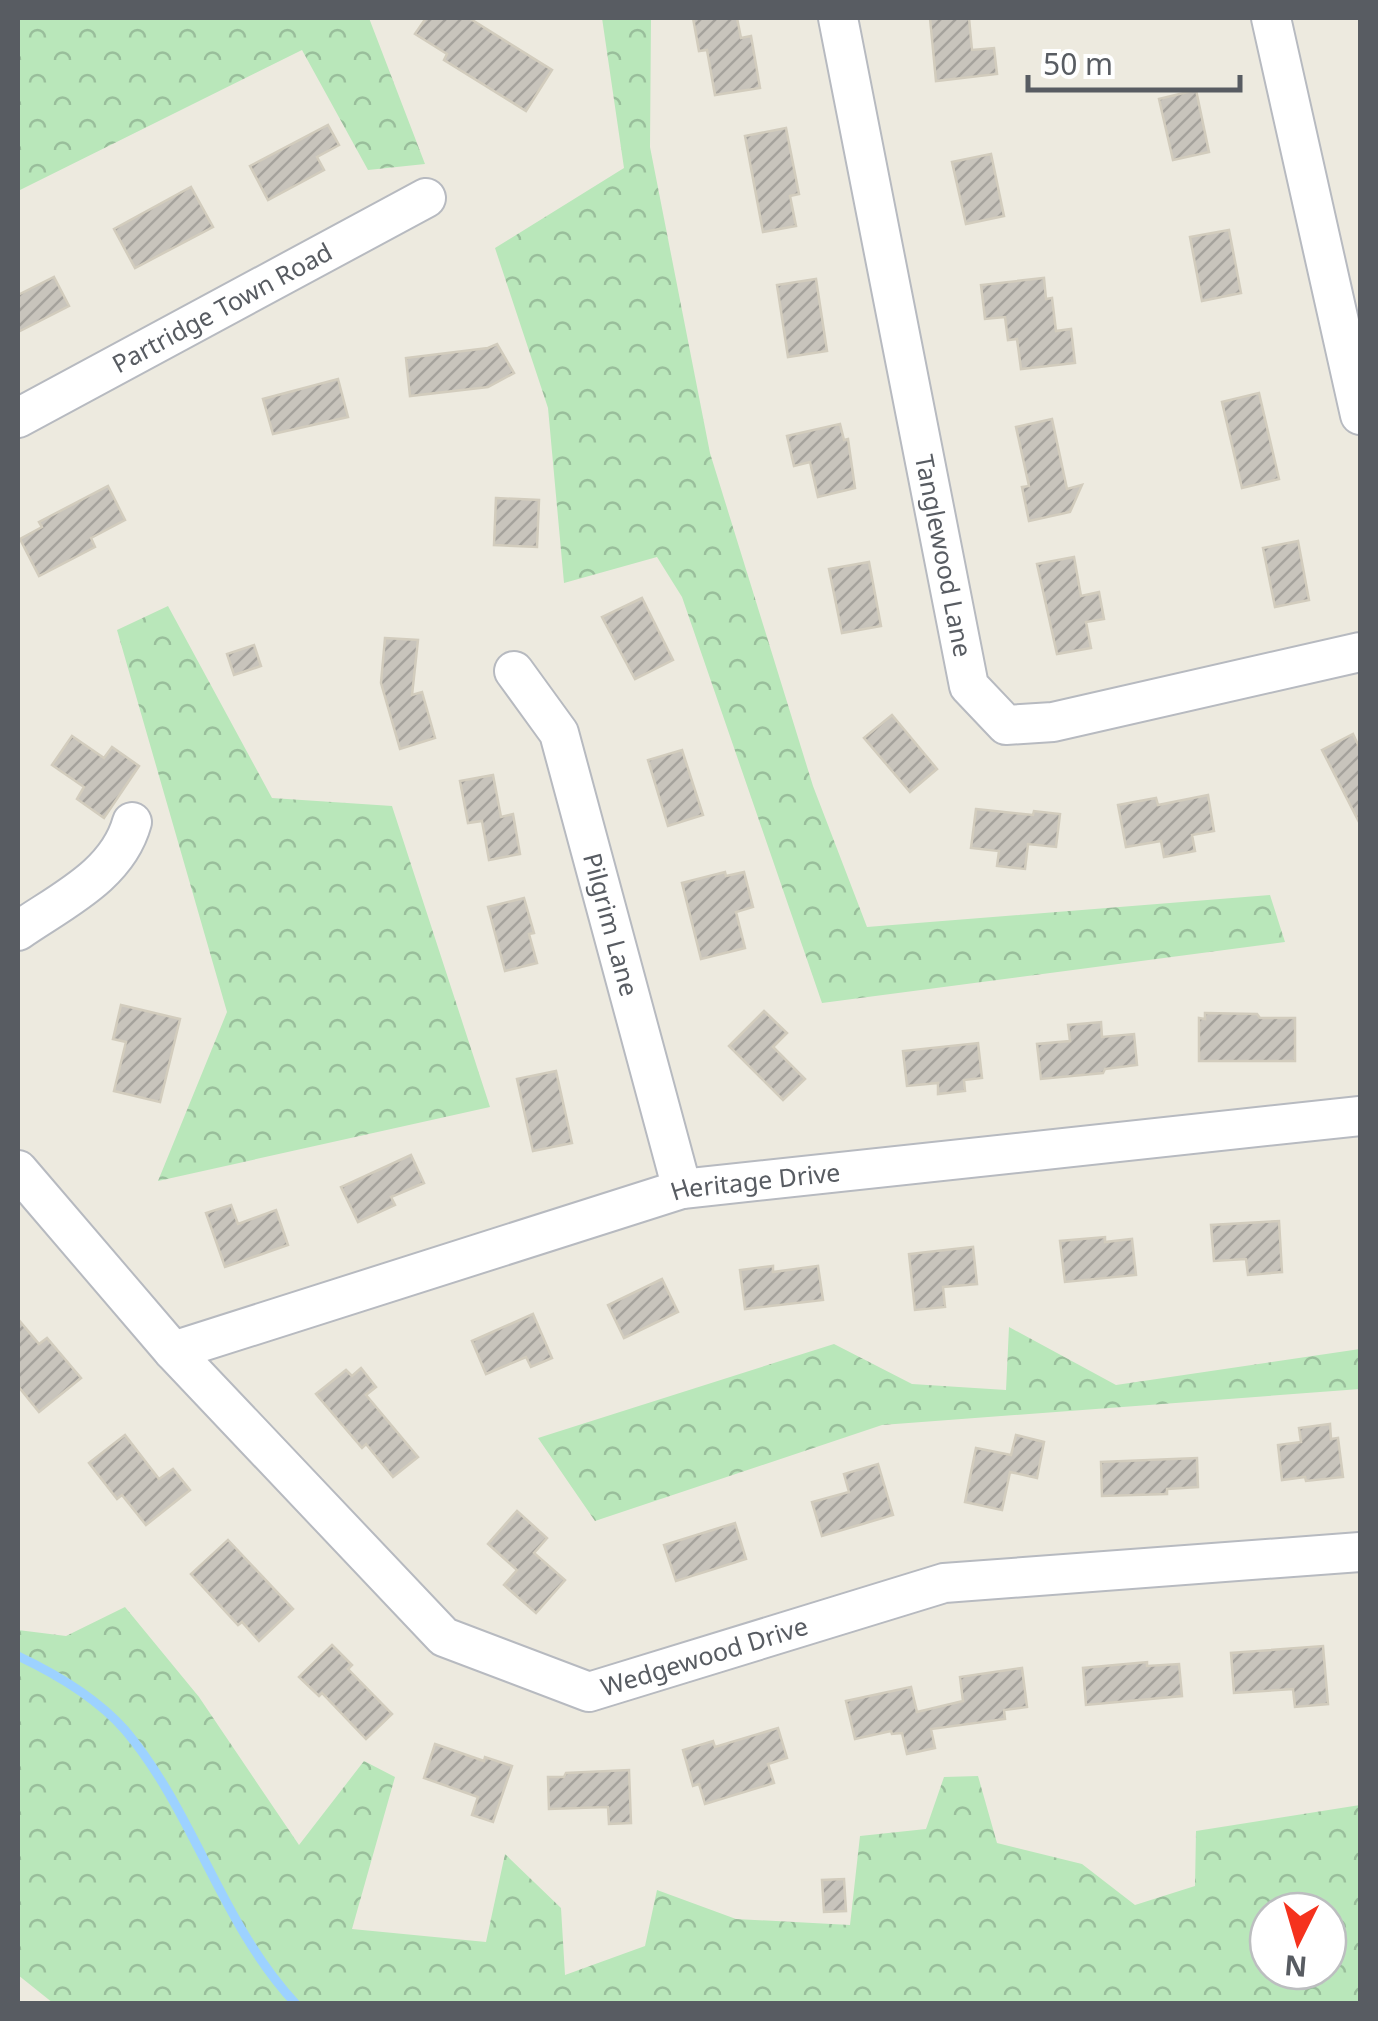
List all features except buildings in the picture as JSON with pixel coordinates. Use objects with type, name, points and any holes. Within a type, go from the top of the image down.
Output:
[{"type":"street","name":"Tanglewood Lane","points":[[838,18],[969,686],[1006,725],[1053,722],[1360,652]]},
{"type":"street","points":[[1271,18],[1360,415]]},
{"type":"street","name":"Partridge Town Road","points":[[18,418],[426,198]]},
{"type":"street","name":"Pilgrim Lane","points":[[514,671],[559,733],[682,1189]]},
{"type":"street","points":[[18,931],[102,873],[126,844],[132,822]]},
{"type":"street","name":"Heritage Drive","points":[[173,1351],[682,1189],[1360,1116]]},
{"type":"street","name":"Wedgewood Drive","points":[[18,1170],[173,1351],[444,1637],[589,1692],[944,1583],[1360,1552]]},
{"type":"green space","points":[[18,18],[369,18],[425,164],[368,170],[302,50],[18,191]]},
{"type":"green space","points":[[602,18],[651,18],[650,147],[710,453],[813,786],[867,927],[1270,895],[1285,942],[822,1003],[682,597],[657,557],[564,583],[548,408],[495,248],[624,168]]},
{"type":"green space","points":[[168,606],[272,798],[392,806],[490,1107],[158,1181],[227,1012],[117,630]]},
{"type":"green space","points":[[1009,1327],[1116,1385],[1360,1349],[1360,1389],[882,1425],[595,1521],[538,1438],[834,1344],[912,1384],[1006,1390]]},
{"type":"green space","points":[[125,1607],[199,1697],[299,1845],[364,1761],[395,1777],[352,1929],[486,1942],[505,1854],[561,1908],[565,1975],[645,1946],[657,1890],[736,1919],[850,1925],[860,1836],[926,1829],[944,1777],[978,1776],[997,1843],[1082,1864],[1135,1905],[1195,1886],[1196,1831],[1360,1805],[1360,2003],[53,2003],[18,1975],[18,1630],[66,1636]]},
{"type":"waterway","points":[[18,1656],[75,1687],[125,1730],[171,1797],[247,1939],[296,2004]]}]
